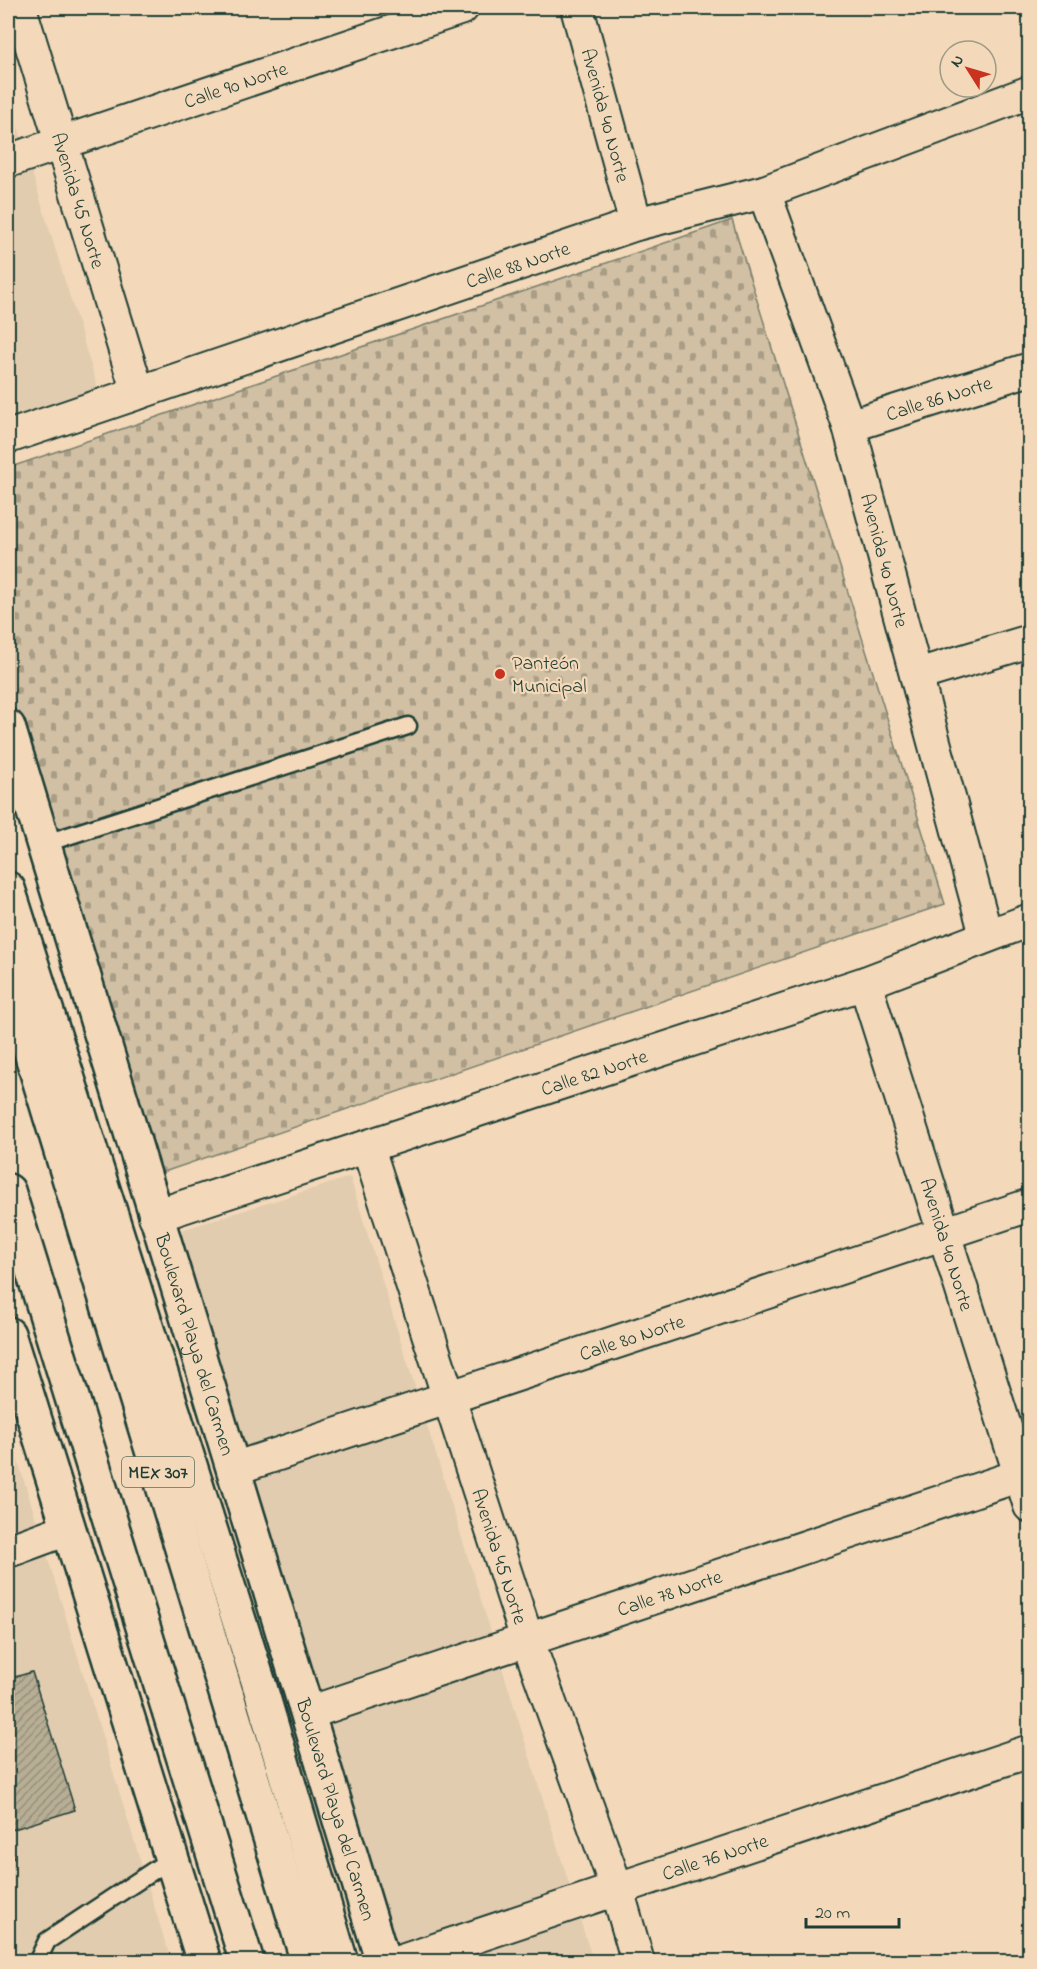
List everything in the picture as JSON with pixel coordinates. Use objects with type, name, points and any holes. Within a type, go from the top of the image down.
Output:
[{"type":"main road","name":"Boulevard Playa del Carmen","points":[[8,727],[383,1962]]},
{"type":"main road","points":[[8,890],[260,1686],[341,1962]]},
{"type":"main road","name":"MEX 307","points":[[8,980],[308,1962]]},
{"type":"main road","name":"MEX 307","points":[[8,1191],[247,1962]]},
{"type":"main road","points":[[8,1334],[204,1962]]},
{"type":"street","name":"Avenida 45 Norte","points":[[20,8],[63,142],[138,393]]},
{"type":"street","name":"Calle 90 Norte","points":[[8,160],[462,8]]},
{"type":"street","name":"Avenida 40 Norte","points":[[577,8],[636,224]]},
{"type":"street","name":"Calle 88 Norte","points":[[8,437],[636,224],[764,192],[1029,92]]},
{"type":"street","name":"Avenida 40 Norte","points":[[764,192],[849,426],[986,935]]},
{"type":"street","name":"Calle 86 Norte","points":[[849,426],[1029,369]]},
{"type":"street","points":[[917,675],[1029,641]]},
{"type":"street","name":"Calle 82 Norte","points":[[155,1216],[368,1148],[865,982],[1029,920]]},
{"type":"street","name":"Avenida 40 Norte","points":[[865,982],[944,1235],[1024,1474],[1029,1506]]},
{"type":"street","name":"Avenida 45 Norte","points":[[368,1148],[450,1395],[527,1639],[617,1888],[638,1962]]},
{"type":"street","name":"Calle 80 Norte","points":[[233,1470],[450,1395],[944,1235],[1029,1205]]},
{"type":"street","name":"Calle 78 Norte","points":[[308,1713],[1024,1474]]},
{"type":"street","points":[[8,1551],[68,1529]]},
{"type":"street","name":"Calle 76 Norte","points":[[399,1962],[1029,1751]]},
{"type":"lane","points":[[43,844],[408,726]]},
{"type":"lane","points":[[37,1962],[48,1941],[171,1859]]},
{"type":"shaded area","points":[[8,94],[99,392],[8,421]]},
{"type":"shaded area","points":[[350,1177],[593,1961],[397,1961],[172,1233]]},
{"type":"shaded area","points":[[8,1428],[171,1961],[8,1961]]},
{"type":"green space","points":[[732,220],[945,904],[155,1175],[8,691],[8,468]]},
{"type":"building","points":[[32,1672],[75,1810],[8,1831],[8,1679]]},
{"type":"building","points":[[8,1836],[14,1858],[8,1860]]},
{"type":"place","name":"Panteón Municipal","points":[[500,674]]}]
